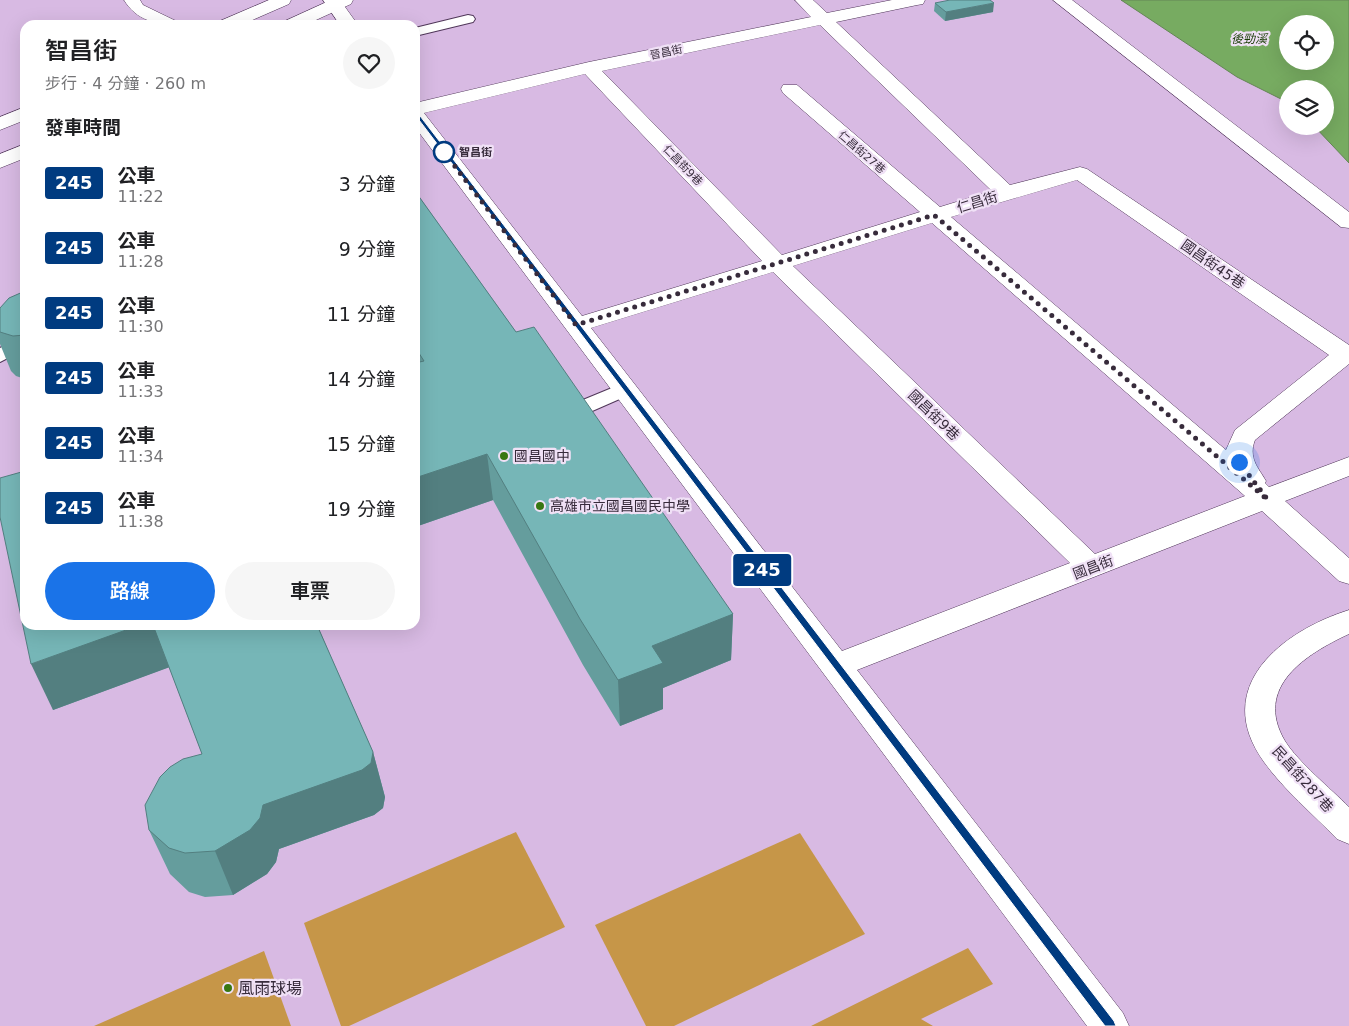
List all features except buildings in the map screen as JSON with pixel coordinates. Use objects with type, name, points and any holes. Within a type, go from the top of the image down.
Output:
[{"type":"street","points":[[132,0],[137,8],[160,20]]},
{"type":"street","points":[[237,20],[283,0]]},
{"type":"street","name":"仁昌街","points":[[803,0],[1006,193]]},
{"type":"street","name":"晉昌街","points":[[420,108],[589,68],[918,0]]},
{"type":"street","points":[[1061,0],[1349,222]]},
{"type":"street","points":[[301,20],[337,2],[346,20]]},
{"type":"street","name":"仁昌街9巷","points":[[589,68],[777,263]]},
{"type":"street","name":"仁昌街27巷","points":[[790,89],[934,215],[1268,500]]},
{"type":"street","points":[[0,124],[20,115]]},
{"type":"street","points":[[420,121],[1110,1026]]},
{"type":"street","points":[[0,162],[20,152]]},
{"type":"street","name":"仁昌街","points":[[576,325],[1006,193],[1080,173]]},
{"type":"street","name":"國昌街45巷","points":[[1080,173],[1347,354]]},
{"type":"street","name":"國昌街9巷","points":[[777,263],[1091,567]]},
{"type":"street","points":[[1347,354],[1244,436],[1237,449],[1239,462],[1268,500],[1349,574]]},
{"type":"street","name":"國昌街","points":[[836,666],[1268,500],[1349,466]]},
{"type":"street","name":"民昌街287巷","points":[[1349,621],[1319,634],[1286,658],[1269,676],[1258,698],[1261,723],[1274,750],[1349,829]]},
{"type":"lane","points":[[420,31],[468,19]]},
{"type":"lane","points":[[0,356],[20,345]]},
{"type":"lane","points":[[552,382],[574,412],[624,389]]},
{"type":"shaded area","points":[[516,832],[565,927],[349,1026],[341,1026],[304,923]]},
{"type":"shaded area","points":[[800,833],[865,934],[674,1026],[646,1026],[595,925]]},
{"type":"shaded area","points":[[968,948],[993,984],[921,1019],[933,1026],[811,1026]]},
{"type":"shaded area","name":"風雨球場","points":[[264,951],[291,1026],[94,1026]]},
{"type":"water","name":"後勁溪","points":[[1121,0],[1349,0],[1349,163],[1323,135],[1334,135],[1334,80],[1279,80],[1279,98],[1237,77]]},
{"type":"bus line","name":"245","points":[[420,121],[1110,1026]]},
{"type":"place","name":"智昌街","points":[[444,152]]},
{"type":"place","name":"國昌國中","points":[[504,456]]},
{"type":"place","name":"高雄市立國昌國民中學","points":[[540,506]]},
{"type":"place","name":"風雨球場","points":[[228,988]]},
{"type":"route","points":[[444,152],[576,325],[934,215],[1268,500],[1239,462]]}]
